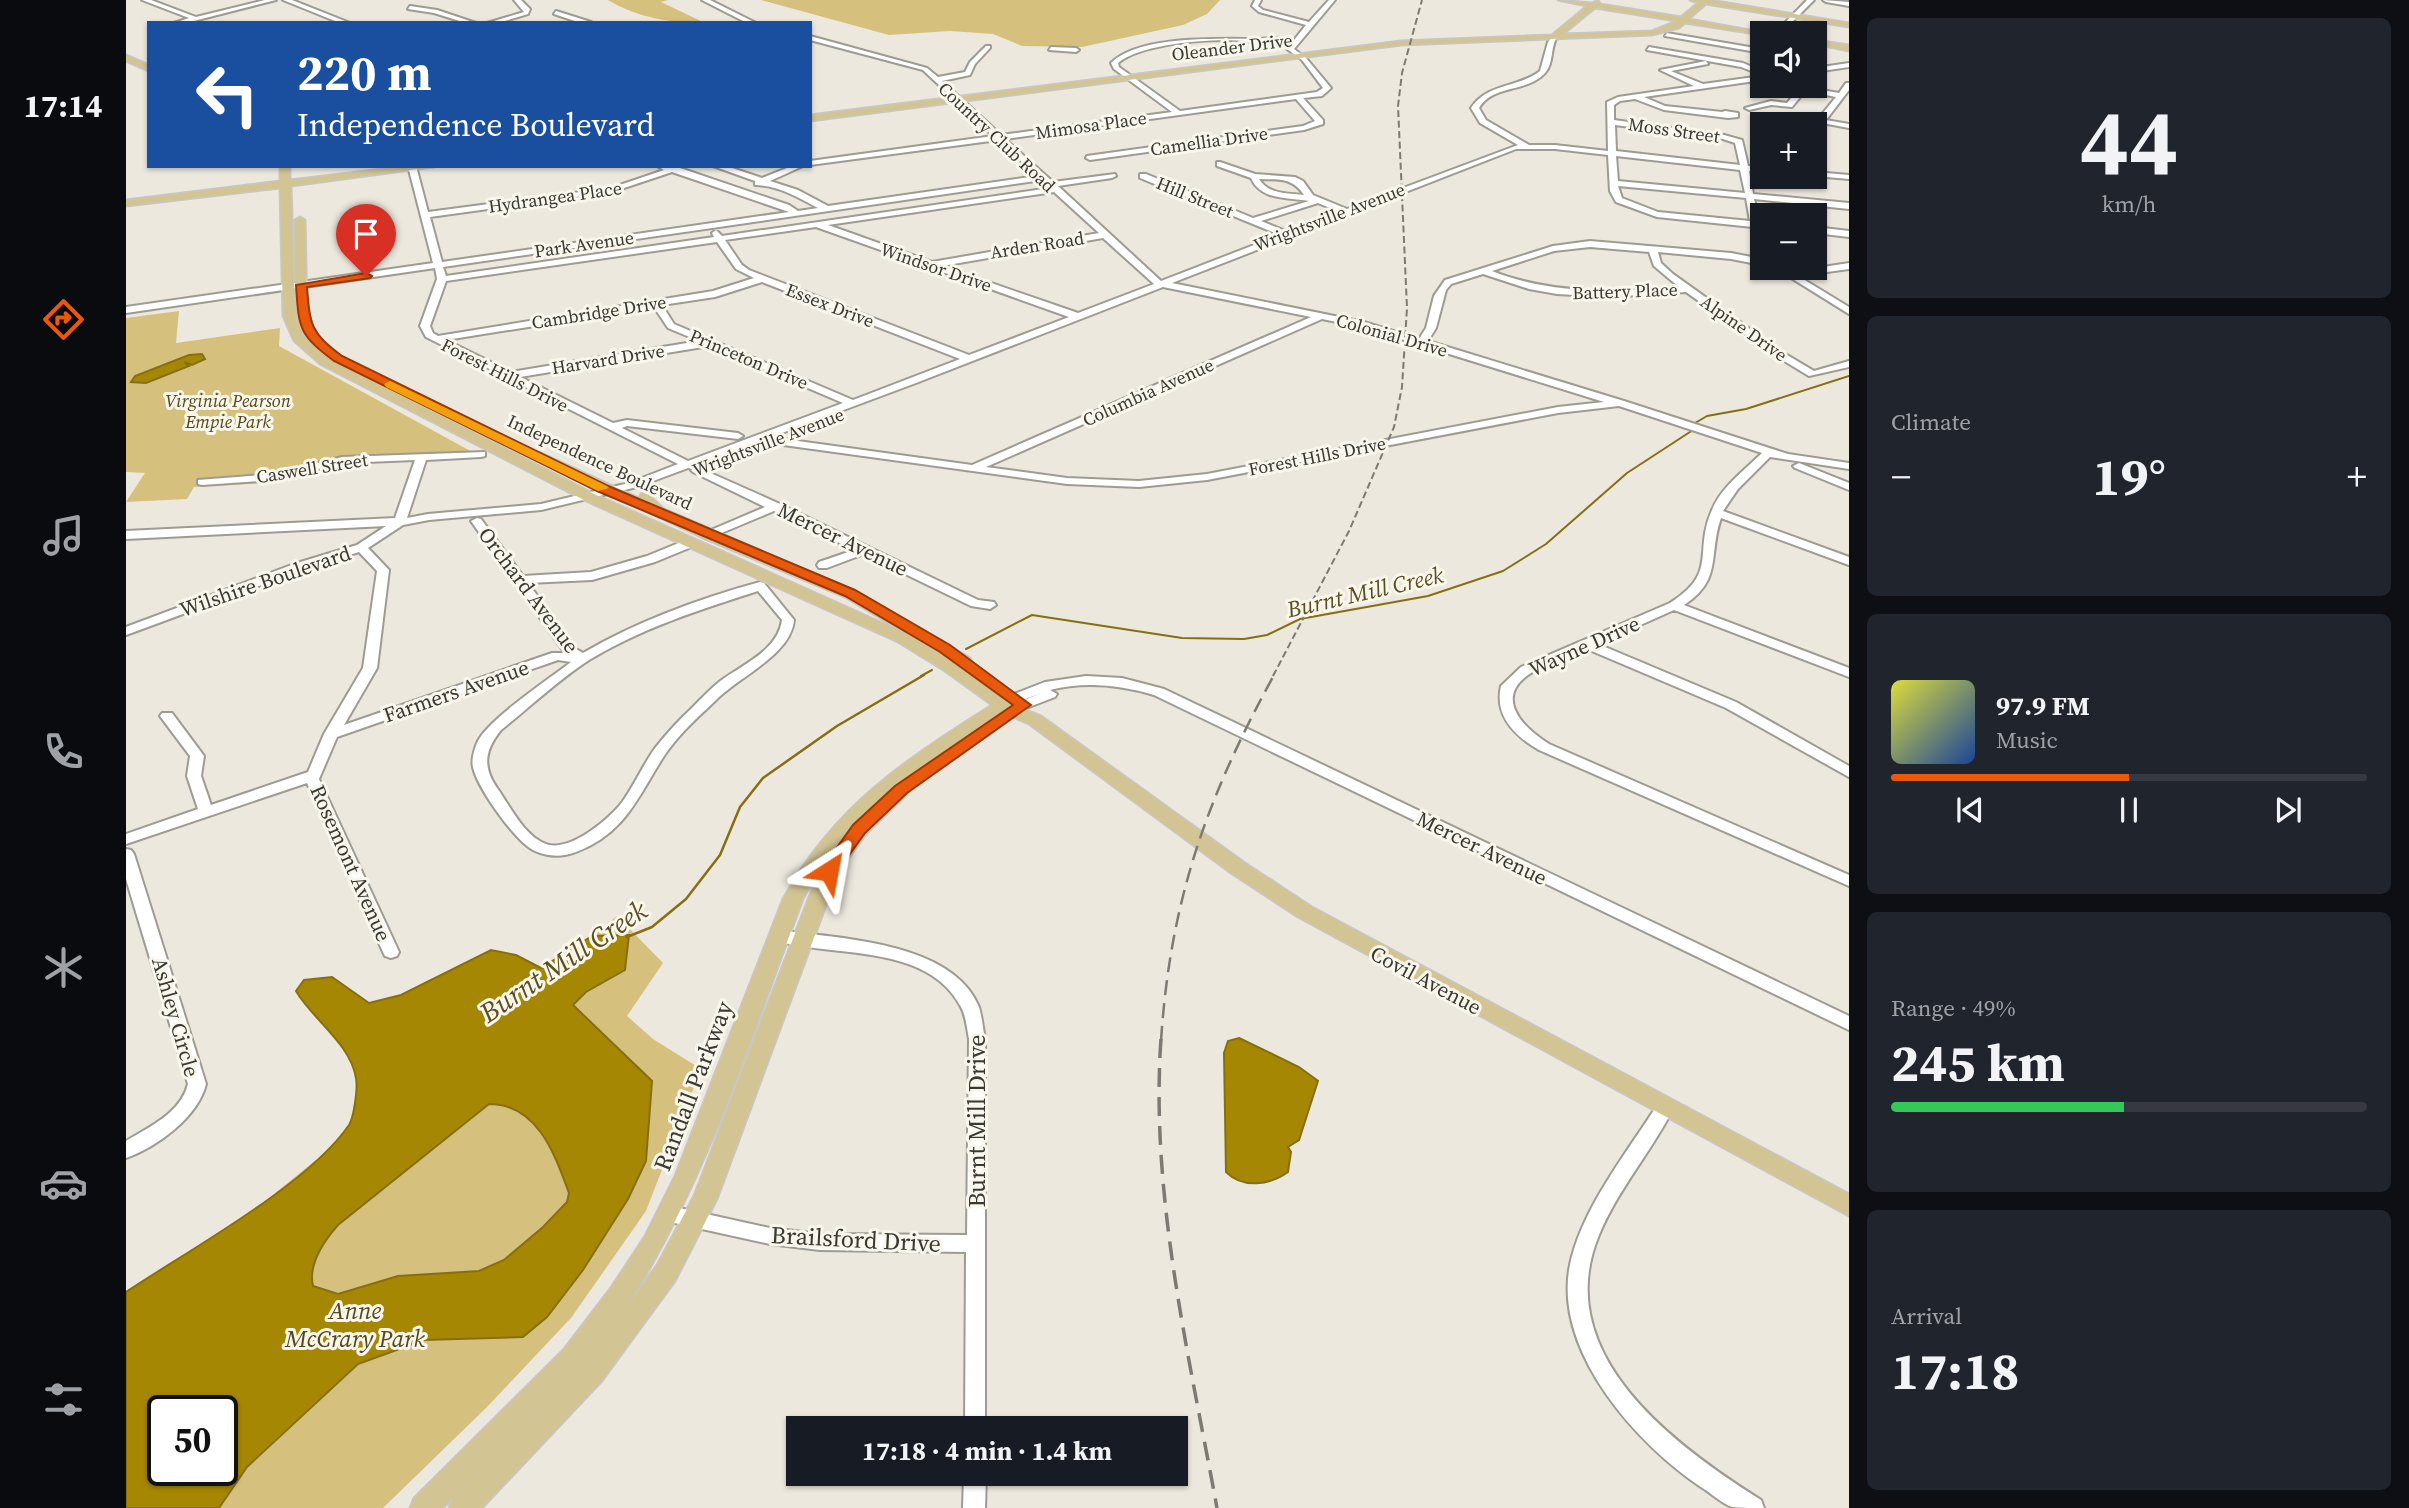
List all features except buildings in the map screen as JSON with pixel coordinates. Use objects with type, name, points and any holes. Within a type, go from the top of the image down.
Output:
[{"type":"main road","points":[[1562,0],[1679,23],[1750,32]]},
{"type":"main road","points":[[1694,0],[1849,25]]},
{"type":"main road","points":[[1679,23],[1705,1]]},
{"type":"main road","points":[[1505,37],[1534,42],[1555,38],[1594,5]]},
{"type":"main road","name":"Oleander Drive","points":[[812,118],[1401,43],[1505,37],[1555,38],[1646,33],[1663,35],[1679,23]]},
{"type":"main road","points":[[1517,37],[1555,38]]},
{"type":"main road","points":[[1827,44],[1849,48]]},
{"type":"main road","points":[[126,52],[147,61]]},
{"type":"main road","points":[[126,58],[147,67]]},
{"type":"main road","name":"Independence Boulevard","points":[[286,168],[293,186]]},
{"type":"main road","name":"Independence Boulevard","points":[[296,168],[293,186],[295,286],[305,327],[318,343],[338,358],[690,543],[882,627],[1016,707]]},
{"type":"main road","points":[[126,205],[293,186],[412,168]]},
{"type":"main road","name":"Independence Boulevard","points":[[300,211],[295,286],[288,306],[294,332],[316,355],[605,497],[661,513],[850,593],[945,648],[1016,707]]},
{"type":"main road","points":[[651,487],[645,499],[661,513]]},
{"type":"main road","name":"Randall Parkway","points":[[424,1508],[540,1393],[590,1337],[637,1270],[670,1214],[790,938],[829,871],[873,815],[901,790],[1016,707]]},
{"type":"main road","name":"Covil Avenue","points":[[1016,707],[1238,869],[1305,912],[1849,1206]]},
{"type":"main road","name":"Randall Parkway","points":[[463,1508],[570,1398],[614,1348],[650,1297],[696,1218],[790,938]]},
{"type":"street","points":[[145,0],[200,21]]},
{"type":"street","points":[[186,21],[273,0]]},
{"type":"street","points":[[286,0],[342,21]]},
{"type":"street","points":[[497,21],[526,13],[528,10],[517,0]]},
{"type":"street","points":[[705,0],[749,21]]},
{"type":"street","points":[[1258,0],[1255,6],[1261,11],[1310,24]]},
{"type":"street","points":[[1299,56],[1289,47],[1332,0]]},
{"type":"street","points":[[1790,21],[1811,0]]},
{"type":"street","points":[[1826,0],[1849,4]]},
{"type":"street","points":[[410,8],[435,11],[466,21]]},
{"type":"street","points":[[556,13],[582,21]]},
{"type":"street","points":[[1750,48],[1663,35],[1648,49],[1746,66],[1750,69]]},
{"type":"street","points":[[1526,146],[1483,121],[1475,108],[1486,96],[1523,84],[1540,74],[1555,38]]},
{"type":"street","name":"Country Club Road","points":[[812,39],[919,66],[1159,284]]},
{"type":"street","points":[[1178,113],[1129,78],[1114,63],[1119,57],[1131,52],[1224,40],[1258,40]]},
{"type":"street","points":[[936,80],[968,74],[972,63],[988,47]]},
{"type":"street","points":[[1051,50],[1076,50]]},
{"type":"street","name":"Mimosa Place","points":[[812,163],[1319,94],[1327,88],[1299,56]]},
{"type":"street","points":[[1702,87],[1663,71],[1714,60]]},
{"type":"street","points":[[1746,66],[1750,62]]},
{"type":"street","points":[[1827,68],[1849,65]]},
{"type":"street","points":[[1750,80],[1635,96],[1614,100],[1610,104],[1615,196],[1628,206],[1663,215],[1750,223]]},
{"type":"street","points":[[1827,91],[1846,92]]},
{"type":"street","points":[[1827,114],[1846,92]]},
{"type":"street","points":[[1635,96],[1664,108],[1725,115]]},
{"type":"street","name":"Camellia Drive","points":[[1112,176],[1090,158],[1304,128],[1320,122],[1298,97]]},
{"type":"street","points":[[1749,108],[1772,103],[1789,105],[1795,98]]},
{"type":"street","name":"Moss Street","points":[[1611,121],[1737,141],[1741,144],[1742,168]]},
{"type":"street","points":[[1827,122],[1849,126]]},
{"type":"street","name":"Wrightsville Avenue","points":[[126,535],[414,521],[428,517],[541,507],[651,487],[852,403],[1498,152],[1526,146],[1750,169]]},
{"type":"street","points":[[1220,164],[1254,176],[1292,179],[1317,201]]},
{"type":"street","points":[[412,168],[442,279]]},
{"type":"street","name":"Windsor Drive","points":[[667,168],[738,191],[797,213],[815,224],[1076,316]]},
{"type":"street","name":"Hydrangea Place","points":[[424,215],[612,190],[678,168]]},
{"type":"street","points":[[724,168],[801,194],[827,209]]},
{"type":"street","points":[[738,191],[794,168]]},
{"type":"street","points":[[1742,168],[1750,203]]},
{"type":"street","points":[[1827,175],[1849,177]]},
{"type":"street","name":"Park Avenue","points":[[442,279],[1052,188],[1112,176]]},
{"type":"street","name":"Hill Street","points":[[1143,176],[1285,234]]},
{"type":"street","points":[[1254,176],[1256,183],[1265,191],[1317,201],[1345,211]]},
{"type":"street","name":"Park Avenue","points":[[126,310],[1042,178]]},
{"type":"street","points":[[1613,183],[1849,206]]},
{"type":"street","points":[[1254,221],[1317,201]]},
{"type":"street","name":"Essex Drive","points":[[712,226],[739,267],[761,279],[969,359]]},
{"type":"street","points":[[1827,231],[1849,234]]},
{"type":"street","name":"Arden Road","points":[[930,265],[1103,235]]},
{"type":"street","points":[[1422,342],[1432,331],[1441,289],[1454,279],[1571,246],[1604,244],[1750,260]]},
{"type":"street","name":"Alpine Drive","points":[[1652,248],[1657,264],[1688,289],[1768,347],[1813,374],[1849,364]]},
{"type":"street","points":[[1827,269],[1849,266]]},
{"type":"street","name":"Battery Place","points":[[1481,270],[1517,285],[1560,294],[1602,295],[1688,289]]},
{"type":"street","name":"Forest Hills Drive","points":[[442,279],[425,326],[426,332],[435,339],[692,468]]},
{"type":"street","name":"Cambridge Drive","points":[[435,339],[731,291],[761,279]]},
{"type":"street","points":[[1802,280],[1849,311]]},
{"type":"street","name":"Colonial Drive","points":[[1159,284],[1322,316],[1422,342],[1620,403]]},
{"type":"street","name":"Princeton Drive","points":[[656,303],[668,324],[852,403]]},
{"type":"street","name":"Columbia Avenue","points":[[974,468],[1322,316]]},
{"type":"street","name":"Harvard Drive","points":[[507,376],[708,342]]},
{"type":"street","name":"Wrightsville Avenue","points":[[414,521],[425,525],[553,513],[776,441],[912,381]]},
{"type":"street","name":"Forest Hills Drive","points":[[776,441],[1091,483],[1178,481],[1558,410],[1620,403],[1769,452],[1810,463],[1849,466]]},
{"type":"street","name":"Forest Hills Drive","points":[[612,427],[627,423],[738,436]]},
{"type":"street","points":[[1769,452],[1849,487]]},
{"type":"street","name":"Wayne Drive","points":[[1769,452],[1725,498],[1716,512],[1704,581],[1695,593],[1674,606],[1526,670],[1508,686],[1507,709],[1521,731],[1553,752],[1849,881]]},
{"type":"street","name":"Caswell Street","points":[[202,482],[274,477],[342,460],[481,454]]},
{"type":"street","points":[[400,522],[422,456]]},
{"type":"street","name":"Mercer Avenue","points":[[692,468],[975,603],[990,605]]},
{"type":"street","points":[[708,535],[776,506]]},
{"type":"street","points":[[1716,512],[1849,561]]},
{"type":"street","name":"Orchard Avenue","points":[[477,521],[571,652],[582,659]]},
{"type":"street","name":"Wilshire Boulevard","points":[[126,631],[301,566],[361,548],[400,522]]},
{"type":"street","points":[[521,580],[592,576],[652,559],[690,543]]},
{"type":"street","name":"Rosemont Avenue","points":[[361,548],[383,570],[370,668],[331,734],[312,776],[313,784],[391,951]]},
{"type":"street","points":[[823,565],[864,550]]},
{"type":"street","points":[[760,586],[788,620],[788,630],[775,648],[722,686],[677,730],[659,753],[629,804],[602,831],[572,848],[548,850],[531,842],[520,831],[483,776],[479,759],[484,742],[496,727],[582,659],[649,624],[760,586]]},
{"type":"street","points":[[1674,606],[1849,673]]},
{"type":"street","points":[[1587,645],[1741,710],[1849,772]]},
{"type":"street","name":"Farmers Avenue","points":[[331,734],[557,656],[582,659]]},
{"type":"street","name":"Mercer Avenue","points":[[1016,707],[1063,690],[1113,681],[1159,692],[1849,1023]]},
{"type":"street","points":[[167,716],[197,756],[194,776],[206,811]]},
{"type":"street","points":[[126,839],[312,776]]},
{"type":"street","name":"Ashley Circle","points":[[126,854],[197,1084],[193,1099],[178,1114],[126,1150]]},
{"type":"street","name":"Burnt Mill Drive","points":[[790,938],[906,956],[945,977],[966,997],[977,1031],[975,1416]]},
{"type":"street","points":[[1665,1107],[1589,1238],[1581,1258],[1578,1289],[1581,1322],[1599,1362],[1627,1410],[1656,1439],[1704,1477],[1753,1508]]},
{"type":"street","name":"Brailsford Drive","points":[[670,1214],[770,1236],[820,1242],[976,1244]]},
{"type":"street","points":[[974,1508],[975,1486]]},
{"type":"green space","points":[[608,0],[668,0],[661,2],[701,21],[655,18]]},
{"type":"green space","points":[[761,0],[1220,0],[1207,14],[1183,25],[1082,47],[1022,46],[993,34],[950,31],[889,35]]},
{"type":"green space","name":"Virginia Pearson Empie Park","points":[[179,311],[176,343],[280,328],[279,346],[474,453],[346,456],[265,475],[263,483],[194,487],[187,499],[126,502],[145,473],[126,472],[126,318]]},
{"type":"green space","name":"Anne McCrary Park","points":[[617,916],[663,963],[627,1016],[653,1039],[701,1069],[646,1211],[571,1318],[487,1407],[383,1508],[126,1508],[126,1314]]},
{"type":"water","points":[[202,354],[205,359],[192,365],[184,362],[189,366],[146,383],[131,382],[135,376],[189,355]]},
{"type":"water","points":[[629,935],[625,970],[586,992],[573,1005],[652,1081],[646,1161],[628,1199],[583,1270],[547,1317],[523,1337],[424,1340],[358,1364],[247,1467],[238,1480],[238,1395],[147,1395],[147,1486],[234,1486],[219,1508],[126,1508],[126,1292],[277,1193],[330,1148],[351,1121],[356,1088],[352,1065],[339,1043],[296,991],[304,980],[332,977],[369,1003],[401,995],[491,950],[516,955],[541,968],[592,936]],"holes":[[[489,1104],[506,1106],[532,1122],[542,1134],[569,1193],[567,1202],[543,1227],[504,1260],[479,1271],[398,1276],[338,1294],[313,1286],[315,1262],[322,1246],[338,1225]]]},
{"type":"water","points":[[1239,1038],[1299,1067],[1318,1081],[1299,1140],[1288,1147],[1291,1152],[1288,1172],[1265,1182],[1240,1181],[1226,1172],[1224,1053],[1228,1041]]},
{"type":"waterway","name":"Burnt Mill Creek","points":[[1695,423],[1707,416],[1746,409],[1849,376]]},
{"type":"waterway","name":"Burnt Mill Creek","points":[[966,649],[1032,615],[1182,638],[1244,639],[1267,635],[1300,619],[1428,596],[1503,571],[1546,544],[1627,473],[1693,430]]},
{"type":"waterway","name":"Burnt Mill Creek","points":[[921,676],[932,670]]},
{"type":"waterway","name":"Burnt Mill Creek","points":[[627,937],[652,927],[686,899],[720,855],[740,807],[763,778],[837,726],[924,675]]},
{"type":"railway","points":[[1273,676],[1349,531],[1394,427],[1402,387],[1407,308],[1398,106],[1402,73],[1422,0]]},
{"type":"railway","points":[[1161,1041],[1173,942],[1196,851],[1229,764],[1274,675]]},
{"type":"railway","points":[[1161,1039],[1161,1157],[1174,1275],[1217,1508]]},
{"type":"slow traffic","points":[[390,384],[602,488]]},
{"type":"route","points":[[366,276],[301,285],[305,327],[312,338],[338,358],[601,488],[850,593],[945,648],[1024,705],[901,790],[859,829],[829,871]]}]
